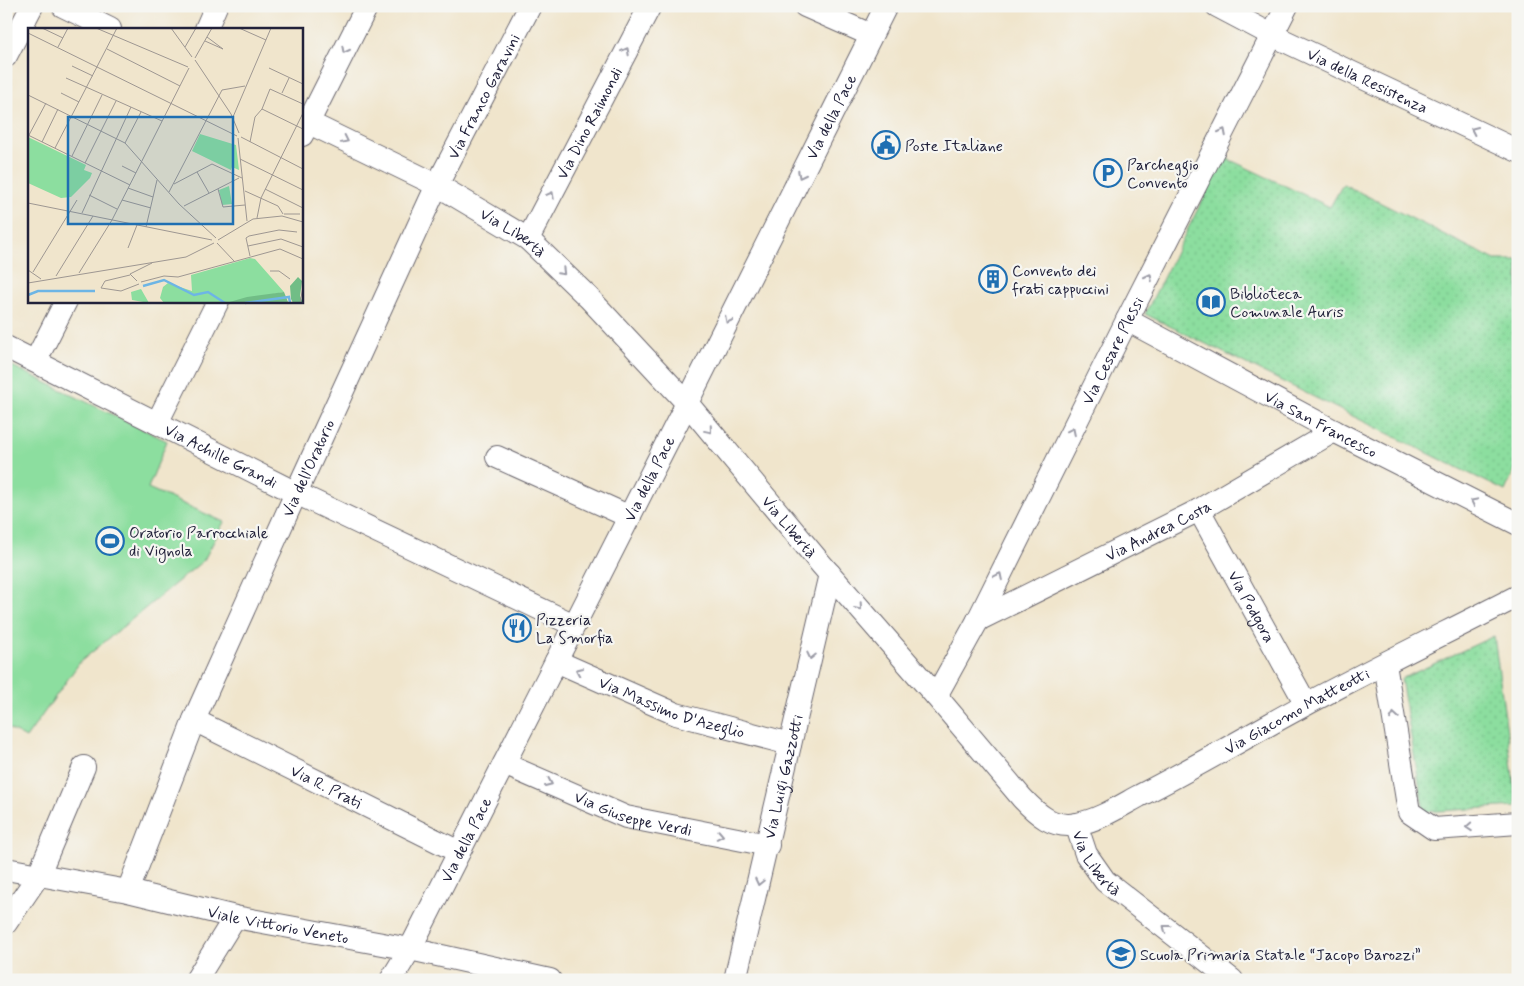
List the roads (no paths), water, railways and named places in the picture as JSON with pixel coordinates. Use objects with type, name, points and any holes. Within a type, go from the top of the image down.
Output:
[{"type":"street","points":[[6,56],[32,6]]},
{"type":"street","points":[[63,6],[108,28]]},
{"type":"street","points":[[206,28],[216,6]]},
{"type":"street","points":[[304,126],[367,6]]},
{"type":"street","name":"Via Franco Garavini","points":[[437,185],[530,6]]},
{"type":"street","name":"Via Dino Raimondi","points":[[528,239],[650,6]]},
{"type":"street","points":[[805,6],[871,35]]},
{"type":"street","name":"Via della Pace","points":[[391,980],[410,949],[630,517],[886,6]]},
{"type":"street","name":"Via della Resistenza","points":[[1217,6],[1272,35],[1518,151]]},
{"type":"street","name":"Via Cesare Plessi","points":[[936,696],[978,620],[1127,320],[1287,6]]},
{"type":"street","name":"Via Libertà","points":[[304,126],[437,185],[528,239],[589,298],[687,403],[830,574],[1032,808],[1050,822],[1076,824],[1086,854],[1105,881],[1232,980]]},
{"type":"street","name":"Via dell'Oratorio","points":[[128,891],[194,720],[437,185]]},
{"type":"street","points":[[36,360],[65,302]]},
{"type":"street","points":[[157,423],[218,302]]},
{"type":"street","name":"Via San Francesco","points":[[1127,320],[1334,431],[1518,524]]},
{"type":"street","name":"Via Achille Grandi","points":[[6,347],[36,360],[296,493],[574,625]]},
{"type":"street","name":"Via Andrea Costa","points":[[978,620],[1199,510],[1334,431]]},
{"type":"street","points":[[497,457],[630,517]]},
{"type":"street","name":"Via Podgora","points":[[1199,510],[1306,704]]},
{"type":"street","name":"Via Luigi Gazzotti","points":[[735,980],[830,574]]},
{"type":"street","name":"Via Giacomo Matteotti","points":[[1076,824],[1104,815],[1306,704],[1518,596]]},
{"type":"street","name":"Via Massimo D'Azeglio","points":[[556,661],[676,714],[790,744]]},
{"type":"street","points":[[1385,664],[1409,812],[1434,829],[1518,823]]},
{"type":"street","name":"Via R. Prati","points":[[194,720],[459,852]]},
{"type":"street","name":"Via Giuseppe Verdi","points":[[504,764],[626,817],[768,845]]},
{"type":"street","points":[[6,923],[38,876],[84,767]]},
{"type":"street","name":"Viale Vittorio Veneto","points":[[6,869],[128,891],[234,917],[410,949],[550,980]]},
{"type":"street","points":[[196,980],[234,917]]},
{"type":"place","name":"Poste Italiane","points":[[886,145]]},
{"type":"place","name":"Parcheggio Convento","points":[[1108,173]]},
{"type":"place","name":"Convento dei frati cappuccini","points":[[993,279]]},
{"type":"place","name":"Biblioteca Comunale Auris","points":[[1211,302]]},
{"type":"place","name":"Oratorio Parrocchiale di Vignola","points":[[110,541]]},
{"type":"place","name":"Pizzeria La Smorfia","points":[[517,628]]},
{"type":"place","name":"Scuola Primaria Statale “Jacopo Barozzi”","points":[[1121,954]]}]
